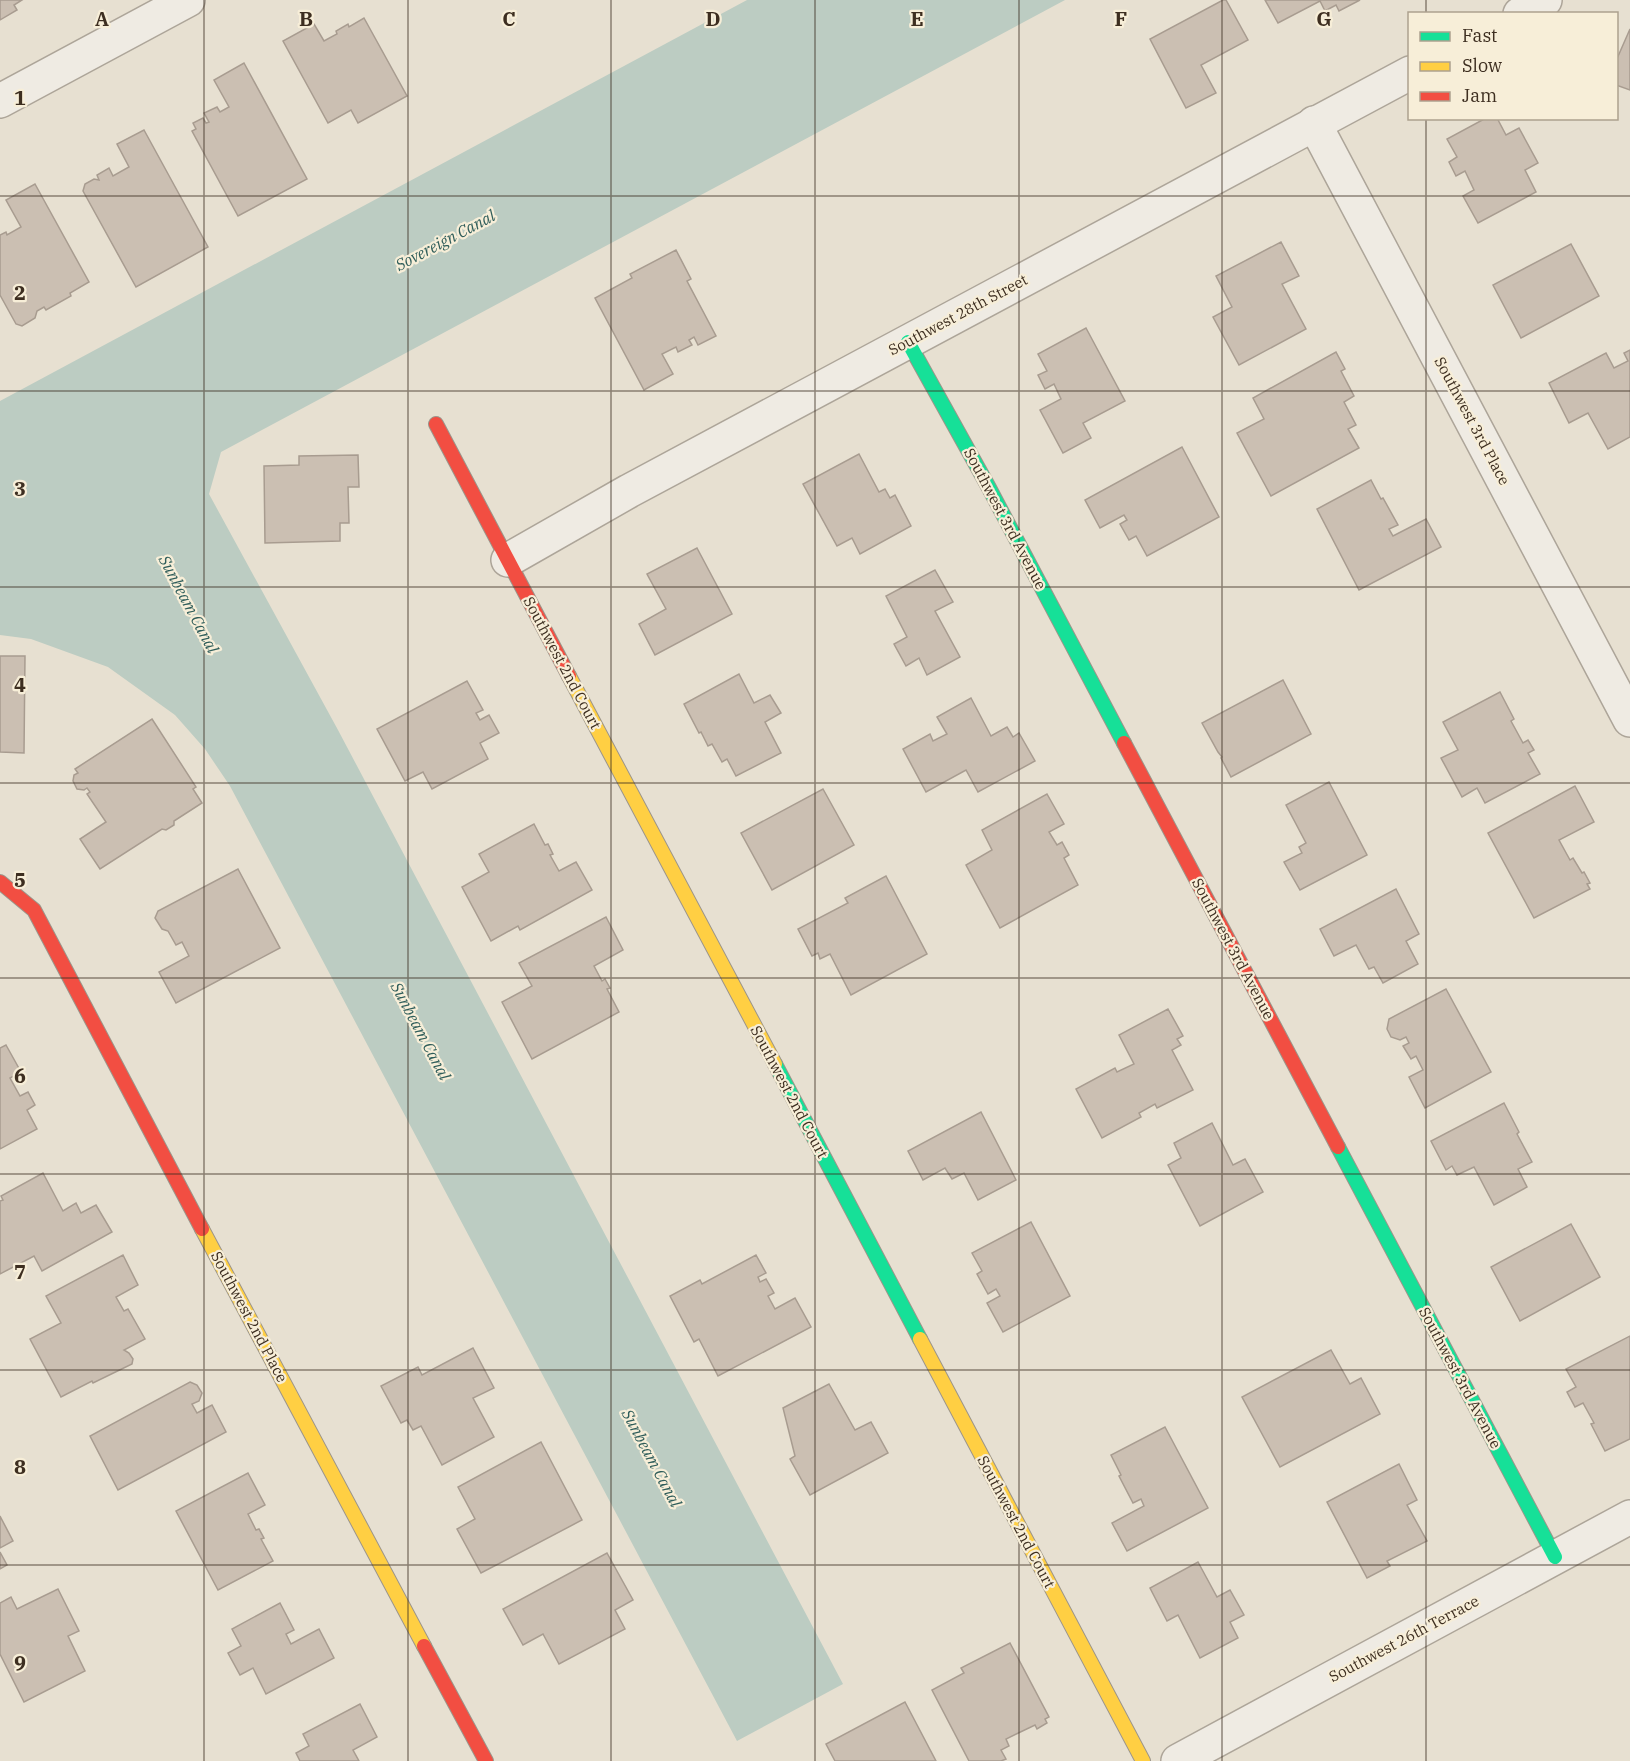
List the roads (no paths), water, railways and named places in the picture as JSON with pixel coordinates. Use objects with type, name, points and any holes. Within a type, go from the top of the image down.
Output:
[{"type":"street","points":[[0,101],[188,0]]},
{"type":"street","points":[[1524,12],[1545,0]]},
{"type":"street","name":"Southwest 28th Street","points":[[508,560],[629,491],[1408,73]]},
{"type":"street","name":"Southwest 3rd Place","points":[[1314,123],[1630,720]]},
{"type":"street","name":"Southwest 3rd Avenue","points":[[908,342],[994,497],[1555,1557]]},
{"type":"street","name":"Southwest 2nd Court","points":[[436,424],[1143,1761]]},
{"type":"street","name":"Southwest 2nd Place","points":[[0,882],[34,910],[486,1761]]},
{"type":"street","name":"Southwest 26th Terrace","points":[[1178,1761],[1630,1517]]},
{"type":"water","points":[[747,0],[1065,0],[221,452],[209,494],[338,730],[843,1684],[737,1741],[230,786],[205,749],[175,715],[108,667],[31,639],[0,635],[0,401]]},
{"type":"water label","name":"Sovereign Canal","points":[[445,240]]},
{"type":"water label","name":"Sunbeam Canal","points":[[189,604]]},
{"type":"water label","name":"Sunbeam Canal","points":[[421,1031]]},
{"type":"water label","name":"Sunbeam Canal","points":[[652,1458]]}]
